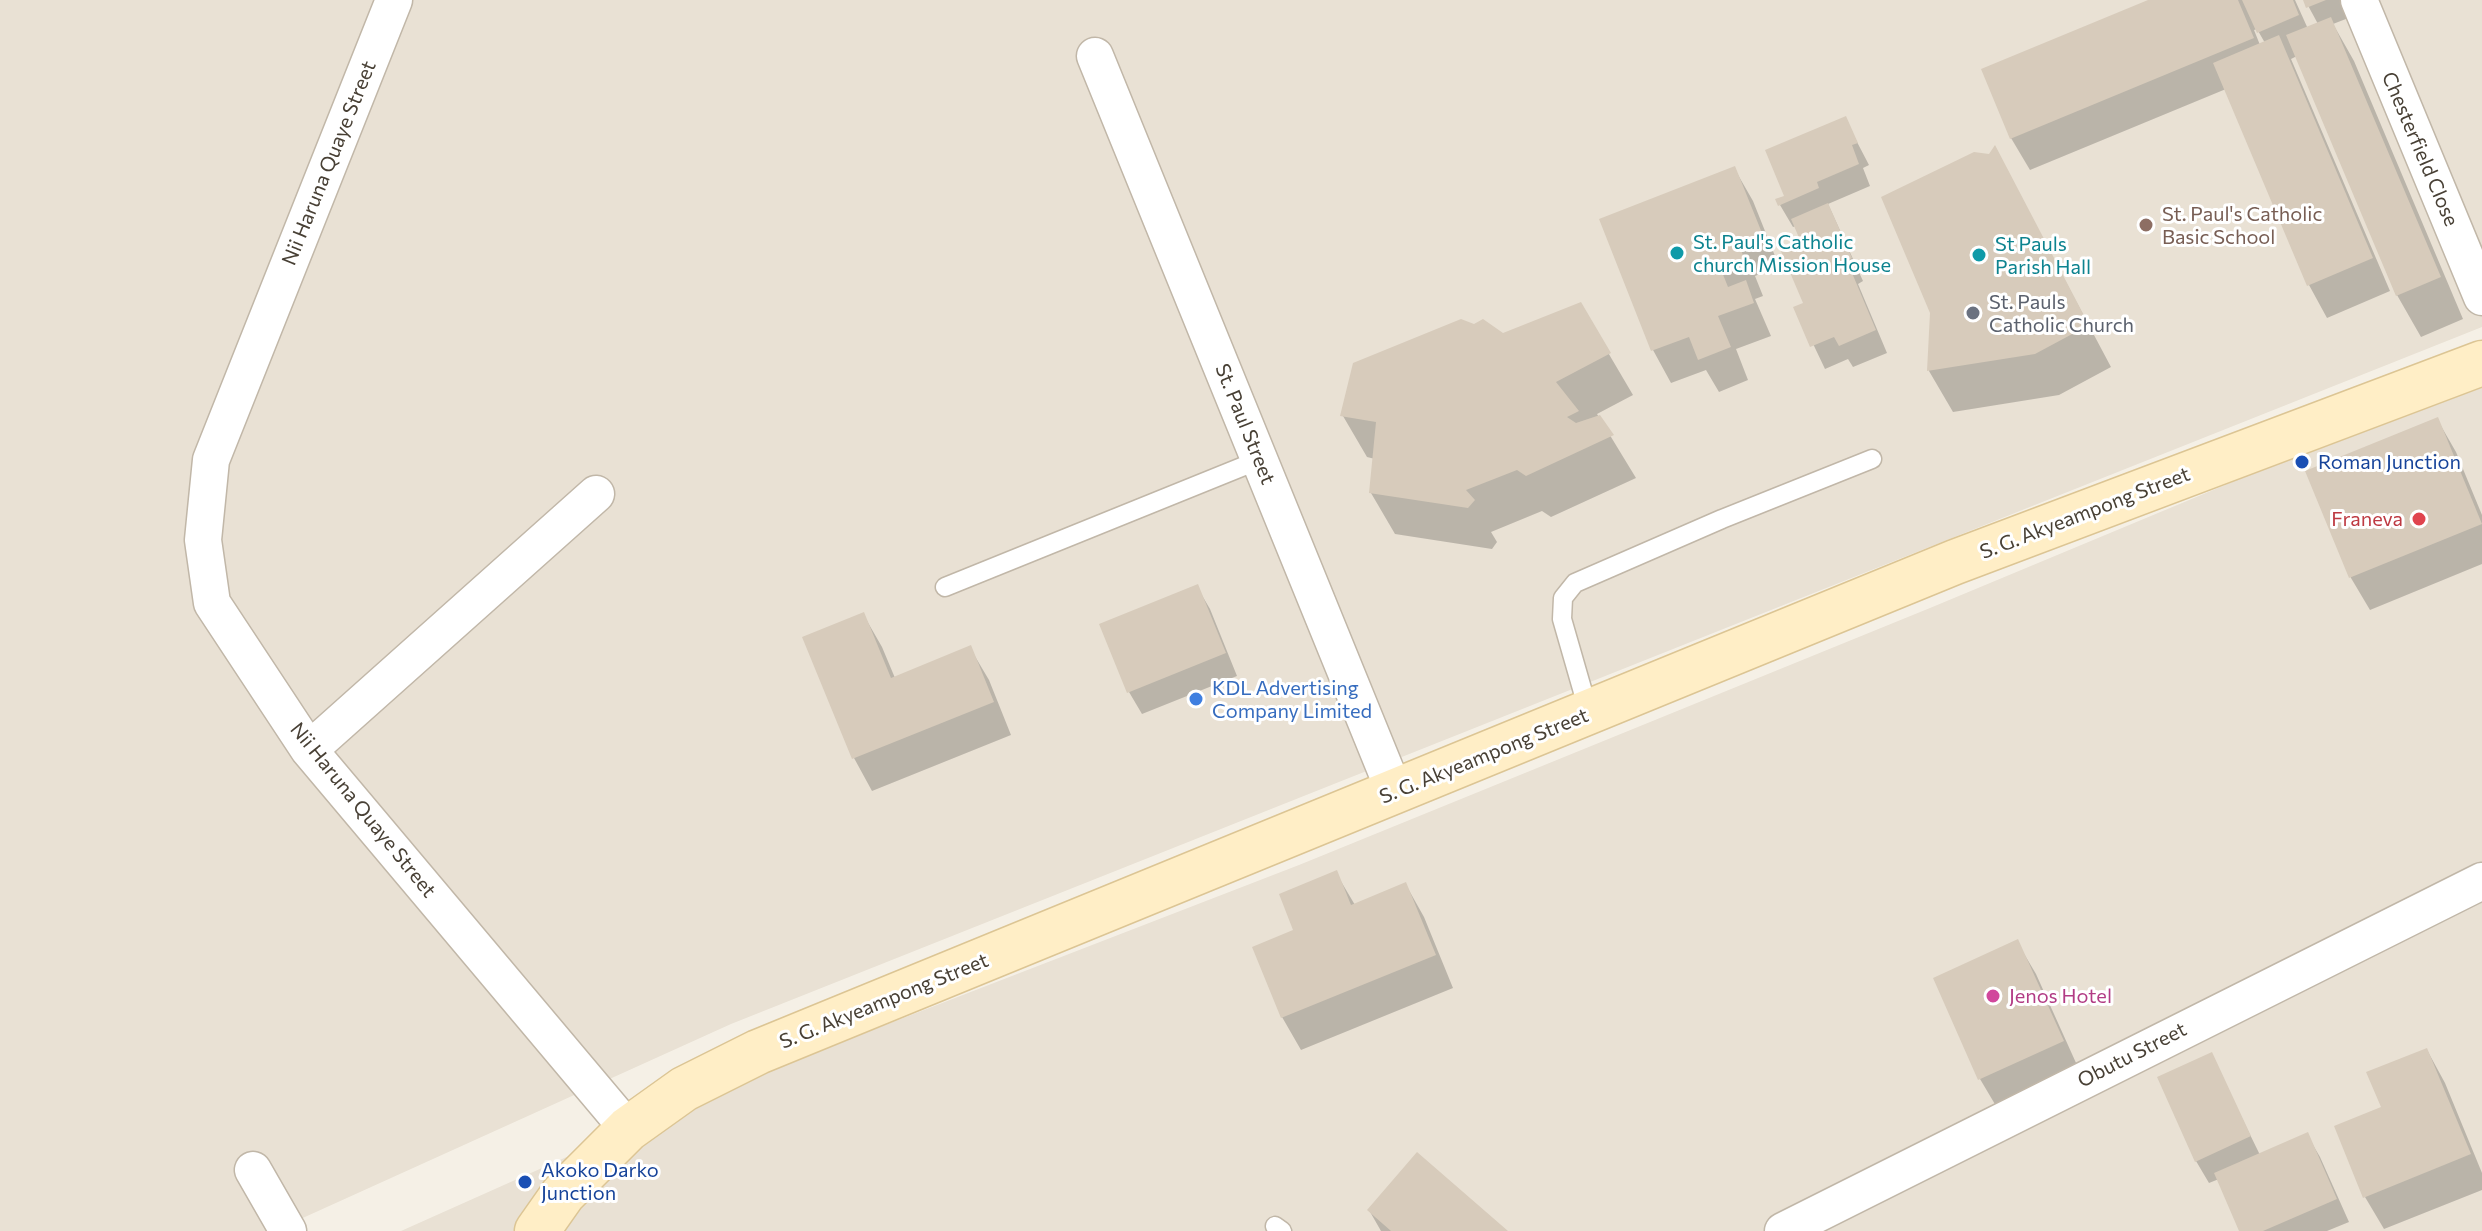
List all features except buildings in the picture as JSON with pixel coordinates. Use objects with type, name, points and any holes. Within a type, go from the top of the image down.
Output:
[{"type":"street","name":"Nii Haruna Quaye Street","points":[[394,0],[211,460],[203,540],[212,603],[309,750],[628,1129]]},
{"type":"street","name":"Chesterfield Close","points":[[2359,0],[2482,297]]},
{"type":"street","name":"St. Paul Street","points":[[1095,56],[1395,793]]},
{"type":"street","name":"S. G. Akyeampong Street","points":[[537,1231],[563,1194],[628,1129],[684,1089],[758,1052],[1955,562],[2482,363]]},
{"type":"street","points":[[309,750],[596,494]]},
{"type":"street","name":"Obutu Street","points":[[1783,1231],[2482,881]]},
{"type":"street","points":[[253,1170],[288,1231]]},
{"type":"lane","points":[[1589,713],[1562,619],[1563,598],[1575,583],[1722,519],[1872,459]]},
{"type":"lane","points":[[945,587],[1259,460]]},
{"type":"shaded area","points":[[0,0],[2482,0],[2482,327],[731,1024],[274,1231],[0,1231]]},
{"type":"shaded area","points":[[2482,378],[2482,1231],[401,1231],[712,1092],[1299,865],[1930,608]]},
{"type":"place","name":"St. Paul's Catholic Basic School","points":[[2146,225]]},
{"type":"place","name":"St. Paul's Catholic church Mission House","points":[[1677,253]]},
{"type":"place","name":"St Pauls Parish Hall","points":[[1979,255]]},
{"type":"place","name":"St. Pauls Catholic Church","points":[[1973,313]]},
{"type":"place","name":"Roman Junction","points":[[2302,462]]},
{"type":"place","name":"Franeva","points":[[2419,519]]},
{"type":"place","name":"KDL Advertising Company Limited","points":[[1196,699]]},
{"type":"place","name":"Jenos Hotel","points":[[1993,996]]},
{"type":"place","name":"Akoko Darko Junction","points":[[525,1182]]}]
